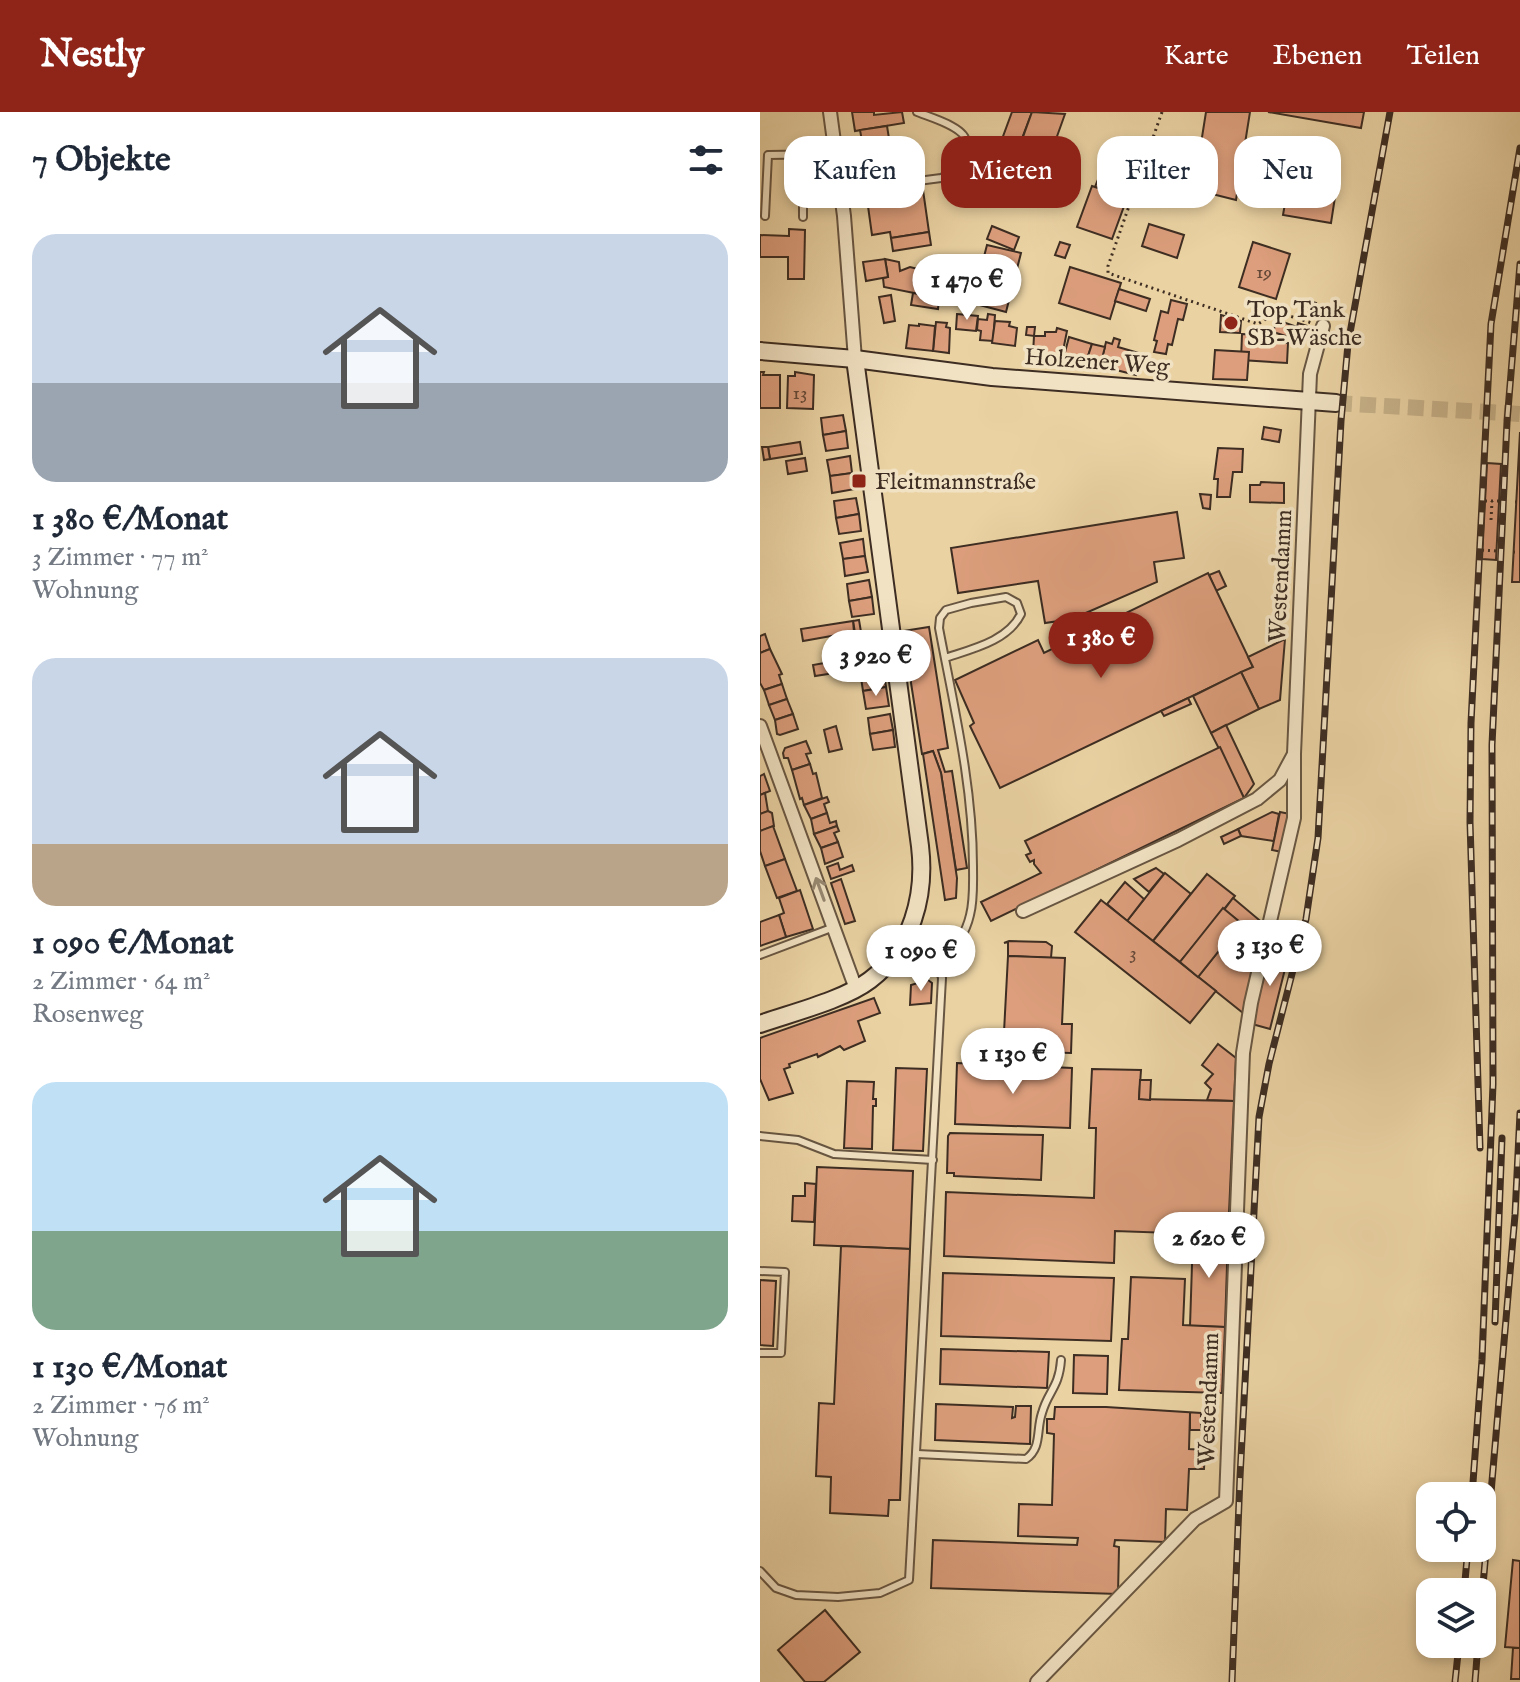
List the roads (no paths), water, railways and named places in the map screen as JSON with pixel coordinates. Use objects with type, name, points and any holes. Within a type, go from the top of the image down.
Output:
[{"type":"street","points":[[830,112],[833,136]]},
{"type":"street","points":[[760,1024],[856,989],[884,967],[905,938],[914,919],[922,888],[923,868],[909,756],[870,488],[842,208]]},
{"type":"street","name":"Westendamm","points":[[1037,1682],[1195,1519],[1226,1501],[1243,1053],[1251,1003],[1294,818],[1310,374],[1323,326]]},
{"type":"street","name":"Holzener Weg","points":[[760,351],[855,359],[992,377],[1336,403]]},
{"type":"street","points":[[760,726],[765,750],[856,989]]},
{"type":"street","points":[[1023,911],[1178,840],[1257,799],[1280,780],[1294,754]]},
{"type":"lane","points":[[917,112],[958,129],[965,136],[966,144],[954,173],[925,180]]},
{"type":"lane","points":[[765,216],[768,155],[784,155]]},
{"type":"lane","points":[[803,208],[803,217]]},
{"type":"lane","points":[[939,968],[960,942],[970,916],[973,894],[969,791],[939,628],[940,618],[946,610],[971,603],[1006,597],[1017,603],[1021,614],[1016,625],[1001,636],[945,658]]},
{"type":"lane","points":[[760,955],[834,927]]},
{"type":"lane","points":[[760,1571],[776,1588],[796,1595],[838,1597],[880,1593],[909,1580],[941,992],[936,958],[905,938]]},
{"type":"lane","points":[[760,1136],[798,1140],[834,1154],[933,1160]]},
{"type":"lane","points":[[760,1271],[785,1272],[781,1353],[760,1353]]},
{"type":"lane","points":[[917,1454],[1026,1459],[1036,1448],[1042,1410],[1056,1387],[1061,1360]]},
{"type":"tunnel","points":[[1336,403],[1520,414]]},
{"type":"railway","points":[[1232,1682],[1259,1117],[1269,1064],[1306,919],[1318,838],[1348,344],[1390,112]]},
{"type":"railway","points":[[1480,1148],[1470,822],[1471,723],[1491,324],[1520,148]]},
{"type":"railway","points":[[1473,1482],[1482,1360],[1493,1084],[1492,745],[1507,422],[1520,264]]},
{"type":"railway","points":[[1484,1578],[1515,1215],[1520,1113]]},
{"type":"railway","points":[[1495,1322],[1502,1138]]},
{"type":"railway","points":[[1465,1578],[1467,1562]]},
{"type":"railway","points":[[1455,1682],[1458,1658]]},
{"type":"railway","points":[[1475,1682],[1477,1658]]},
{"type":"place","name":"Top Tank SB-Wäsche","points":[[1231,323]]},
{"type":"place","name":"Fleitmannstraße","points":[[859,481]]}]
